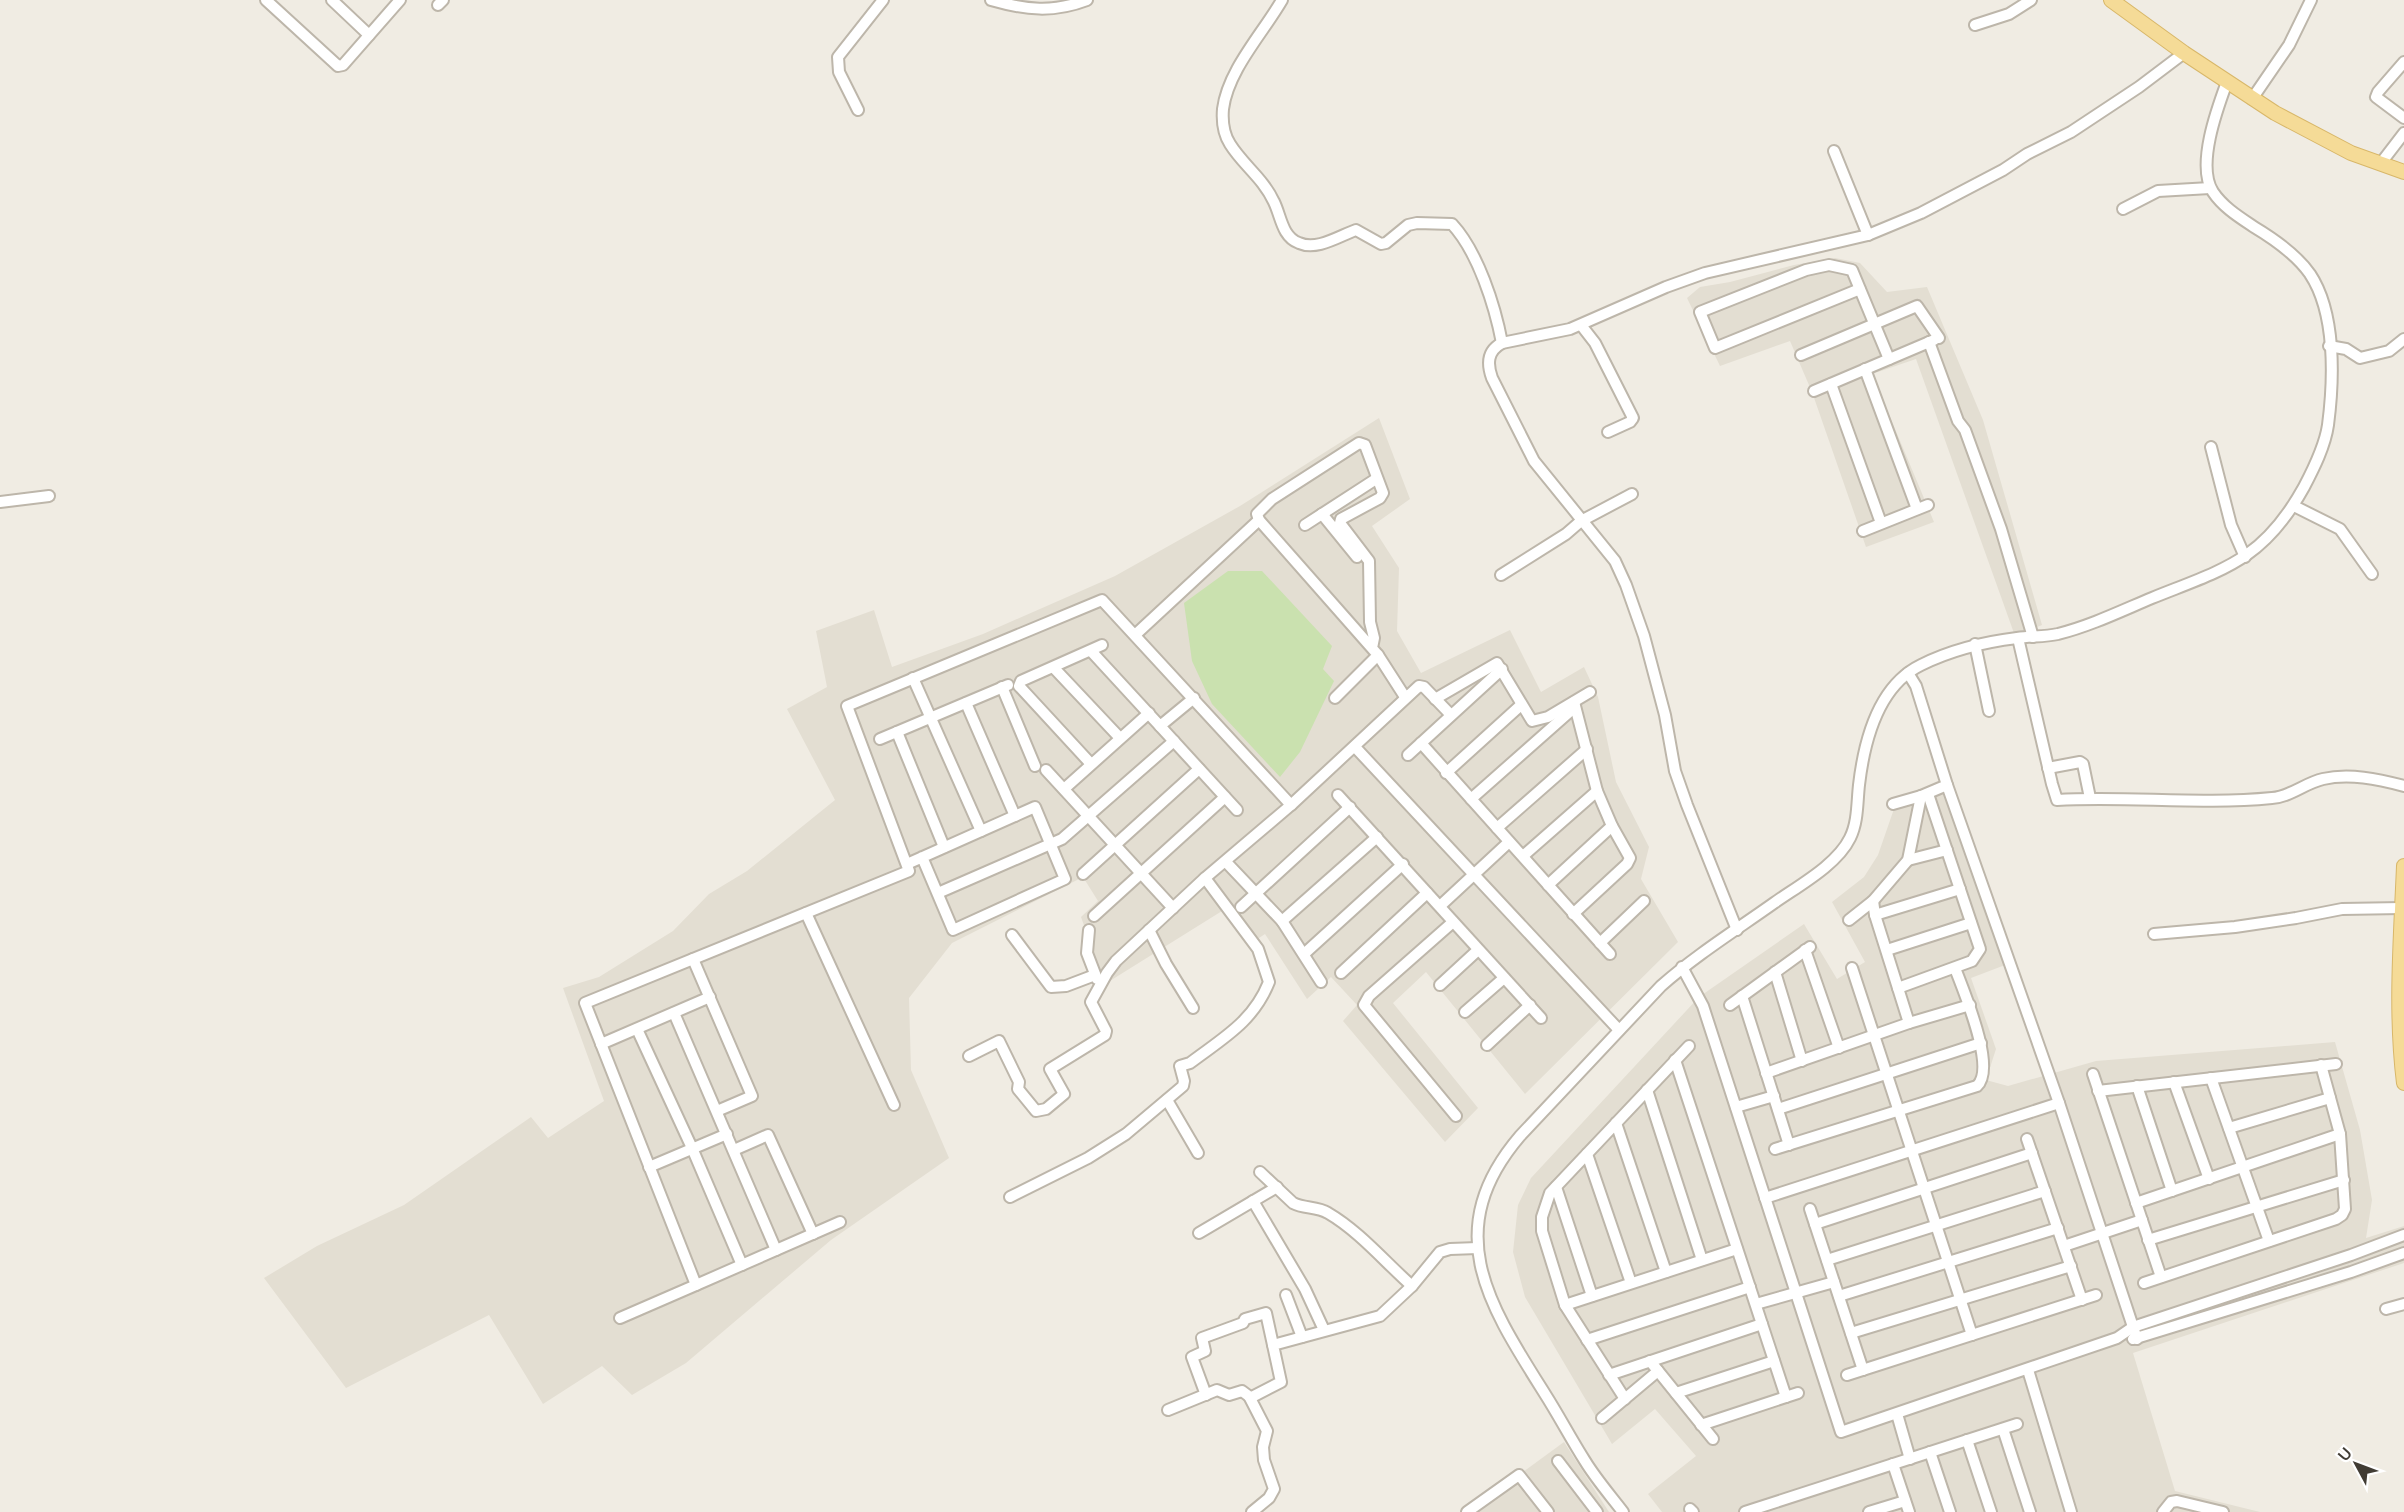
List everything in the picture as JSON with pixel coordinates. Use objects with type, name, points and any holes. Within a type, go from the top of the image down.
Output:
[{"type":"main road","points":[[2111,0],[2240,91],[2327,141],[2404,172]]},
{"type":"main road","points":[[2404,866],[2399,1006],[2404,1083]]},
{"type":"street","points":[[266,0],[338,66],[343,65],[398,1]]},
{"type":"street","points":[[332,0],[369,35]]},
{"type":"street","points":[[858,110],[839,72],[838,57],[882,0]]},
{"type":"street","points":[[991,0],[1014,6],[1048,10],[1068,8],[1088,0]]},
{"type":"street","points":[[1282,0],[1239,66],[1223,106],[1222,126],[1229,143],[1266,187],[1275,204],[1280,224],[1296,242],[1306,246],[1317,245],[1356,230],[1381,244],[1386,243],[1408,225],[1417,223],[1452,225],[1472,257],[1486,287],[1502,343]]},
{"type":"street","points":[[1975,25],[2009,14],[2031,0]]},
{"type":"street","points":[[1623,1512],[1586,1462],[1509,1336],[1484,1281],[1478,1248],[1485,1195],[1498,1164],[1520,1136],[1661,986],[1685,971],[1737,930],[1818,872],[1848,843],[1854,828],[1862,765],[1874,720],[1885,700],[1908,674],[1922,664],[1976,646],[2020,644],[2033,637],[2058,633],[2218,573],[2245,557],[2267,538],[2296,507],[2328,428],[2330,361],[2325,308],[2307,271],[2278,242],[2221,202],[2211,188],[2207,168],[2212,129],[2240,91],[2289,45],[2312,0]]},
{"type":"street","points":[[1737,930],[1678,780],[1644,636],[1626,585],[1615,561],[1534,461],[1492,378],[1489,357],[1502,343],[1556,334],[1695,276],[1868,235],[1921,213],[2071,132],[2139,87],[2184,53]]},
{"type":"street","points":[[2404,62],[2378,92],[2376,98],[2404,118]]},
{"type":"street","points":[[2381,163],[2404,133]]},
{"type":"street","points":[[1834,151],[1868,235]]},
{"type":"street","points":[[2123,209],[2158,192],[2211,188]]},
{"type":"street","points":[[1860,289],[1715,348],[1700,312],[1806,270],[1829,265],[1852,270],[1875,324],[1889,359]]},
{"type":"street","points":[[1801,355],[1917,306],[1942,337],[1814,391]]},
{"type":"street","points":[[1581,325],[1594,343],[1633,418],[1630,422],[1608,432]]},
{"type":"street","points":[[2329,347],[2346,350],[2360,358],[2389,351],[2404,339]]},
{"type":"street","points":[[1929,342],[1958,422],[1965,430],[2001,529],[2033,637]]},
{"type":"street","points":[[1863,531],[1923,507],[1865,369]]},
{"type":"street","points":[[1831,384],[1881,523]]},
{"type":"street","points":[[1335,698],[1376,651],[1370,622],[1369,561],[1340,523],[1342,518],[1381,496],[1383,492],[1365,446],[1359,443],[1272,499],[1259,511],[1259,520],[1376,651],[1406,697]]},
{"type":"street","points":[[2211,447],[2231,525],[2245,557]]},
{"type":"street","points":[[1305,525],[1376,479]]},
{"type":"street","points":[[1502,574],[1566,534],[1581,521],[1632,494]]},
{"type":"street","points":[[1,498],[50,496]]},
{"type":"street","points":[[2296,507],[2340,529],[2372,574]]},
{"type":"street","points":[[1322,514],[1369,571]]},
{"type":"street","points":[[1135,635],[1259,520]]},
{"type":"street","points":[[696,1285],[585,1004],[909,871],[847,706],[1099,600],[1106,602],[1291,805]]},
{"type":"street","points":[[2020,644],[2056,799],[2196,802],[2272,798],[2289,794],[2323,779],[2341,777],[2376,779],[2404,786]]},
{"type":"street","points":[[1091,764],[1020,687],[1021,681],[1102,645]]},
{"type":"street","points":[[1976,646],[1989,711]]},
{"type":"street","points":[[1091,651],[1237,810]]},
{"type":"street","points":[[1435,699],[1496,663],[1502,669],[1529,718],[1535,721],[1574,704]]},
{"type":"street","points":[[1054,668],[1120,738]]},
{"type":"street","points":[[1408,755],[1502,669]]},
{"type":"street","points":[[1908,674],[1916,686],[1947,784],[2059,1103],[2137,1339]]},
{"type":"street","points":[[913,678],[981,831]]},
{"type":"street","points":[[880,739],[1005,686],[1035,766]]},
{"type":"street","points":[[969,1056],[999,1041],[1019,1082],[1018,1089],[1036,1111],[1046,1109],[1064,1094],[1050,1069],[1106,1035],[1091,1002],[1097,980],[1116,961],[1205,878],[1291,805],[1420,686],[1450,715]]},
{"type":"street","points":[[1471,800],[1574,704],[1590,692]]},
{"type":"street","points":[[1160,726],[1194,698]]},
{"type":"street","points":[[966,703],[1015,816]]},
{"type":"street","points":[[1573,914],[1629,863],[1629,856],[1612,826],[1597,791],[1574,704]]},
{"type":"street","points":[[1446,772],[1521,705]]},
{"type":"street","points":[[1064,789],[1149,713]]},
{"type":"street","points":[[897,732],[944,847]]},
{"type":"street","points":[[938,893],[1062,839],[1174,741]]},
{"type":"street","points":[[1421,743],[1610,954]]},
{"type":"street","points":[[1354,747],[1619,1030]]},
{"type":"street","points":[[1497,828],[1587,749]]},
{"type":"street","points":[[2048,768],[2079,762],[2083,764],[2090,798]]},
{"type":"street","points":[[1083,874],[1199,769]]},
{"type":"street","points":[[1046,770],[1173,908]]},
{"type":"street","points":[[1893,804],[1924,795],[1947,784]]},
{"type":"street","points":[[1523,856],[1597,791]]},
{"type":"street","points":[[1338,795],[1541,1018]]},
{"type":"street","points":[[1898,988],[1972,961],[1980,950],[1947,850],[1924,795]]},
{"type":"street","points":[[1849,920],[1873,901],[1908,860],[1924,795]]},
{"type":"street","points":[[1094,916],[1225,797]]},
{"type":"street","points":[[907,864],[922,857],[944,847],[1035,807],[1065,879],[953,930],[922,857]]},
{"type":"street","points":[[1241,907],[1350,807]]},
{"type":"street","points":[[1548,885],[1612,826]]},
{"type":"street","points":[[1282,921],[1377,837]]},
{"type":"street","points":[[1440,906],[1509,842]]},
{"type":"street","points":[[1908,860],[1947,850]]},
{"type":"street","points":[[1226,862],[1282,921],[1321,982]]},
{"type":"street","points":[[1304,954],[1403,864]]},
{"type":"street","points":[[1010,1197],[1089,1158],[1126,1134],[1184,1084],[1180,1066],[1190,1063],[1250,1016],[1262,1002],[1269,982],[1258,949],[1205,878]]},
{"type":"street","points":[[1875,915],[1959,889]]},
{"type":"street","points":[[1341,972],[1427,893]]},
{"type":"street","points":[[1600,943],[1644,901]]},
{"type":"street","points":[[1873,901],[1875,915],[1909,1023]]},
{"type":"street","points":[[2154,934],[2245,925],[2342,909],[2402,908]]},
{"type":"street","points":[[806,913],[894,1105]]},
{"type":"street","points":[[1453,922],[1369,996],[1364,1005],[1456,1116]]},
{"type":"street","points":[[1887,950],[1971,923]]},
{"type":"street","points":[[1089,930],[1087,953],[1097,980]]},
{"type":"street","points":[[1149,930],[1166,964],[1193,1008]]},
{"type":"street","points":[[1012,935],[1051,987],[1097,980]]},
{"type":"street","points":[[1730,1005],[1808,948],[1839,1048]]},
{"type":"street","points":[[1440,985],[1478,950]]},
{"type":"street","points":[[693,959],[752,1096],[717,1111]]},
{"type":"street","points":[[1852,968],[1972,1335]]},
{"type":"street","points":[[1775,1149],[1977,1086],[1982,1076],[1981,1043],[1970,1005],[1955,968]]},
{"type":"street","points":[[1685,971],[1703,1006],[1841,1432],[2028,1370],[2117,1338],[2133,1327],[2351,1255],[2404,1235]]},
{"type":"street","points":[[1775,972],[1802,1061]]},
{"type":"street","points":[[1465,1012],[1504,978]]},
{"type":"street","points":[[1742,996],[1789,1144]]},
{"type":"street","points":[[601,1044],[710,998]]},
{"type":"street","points":[[1487,1045],[1530,1005]]},
{"type":"street","points":[[1766,1073],[1909,1023],[1970,1005]]},
{"type":"street","points":[[674,1013],[776,1250]]},
{"type":"street","points":[[637,1029],[692,1148],[742,1265]]},
{"type":"street","points":[[1778,1109],[1981,1043]]},
{"type":"street","points":[[1625,1399],[1565,1305],[1542,1231],[1542,1217],[1546,1202],[1556,1186],[1689,1046]]},
{"type":"street","points":[[1676,1060],[1786,1397]]},
{"type":"street","points":[[2098,1091],[2336,1064]]},
{"type":"street","points":[[2144,1283],[2340,1217],[2345,1209],[2340,1134],[2321,1065]]},
{"type":"street","points":[[2093,1074],[2161,1277]]},
{"type":"street","points":[[2211,1078],[2269,1241]]},
{"type":"street","points":[[2174,1082],[2209,1179]]},
{"type":"street","points":[[2138,1086],[2172,1191]]},
{"type":"street","points":[[1647,1090],[1702,1260]]},
{"type":"street","points":[[1736,1107],[1774,1096]]},
{"type":"street","points":[[2229,1128],[2330,1098]]},
{"type":"street","points":[[1167,1100],[1198,1153]]},
{"type":"street","points":[[1765,1198],[2059,1103]]},
{"type":"street","points":[[1616,1123],[1666,1272]]},
{"type":"street","points":[[649,1167],[727,1134]]},
{"type":"street","points":[[2136,1203],[2340,1134]]},
{"type":"street","points":[[734,1150],[768,1135],[813,1234]]},
{"type":"street","points":[[2027,1139],[2082,1300]]},
{"type":"street","points":[[1815,1224],[2032,1153]]},
{"type":"street","points":[[1587,1154],[1631,1283]]},
{"type":"street","points":[[1260,1172],[1299,1207],[1315,1207],[1339,1220],[1412,1286]]},
{"type":"street","points":[[2148,1240],[2344,1180]]},
{"type":"street","points":[[1556,1186],[1592,1296]]},
{"type":"street","points":[[1200,1233],[1277,1187]]},
{"type":"street","points":[[1827,1260],[2045,1191]]},
{"type":"street","points":[[1253,1201],[1305,1289],[1324,1330]]},
{"type":"street","points":[[1810,1209],[1863,1370]]},
{"type":"street","points":[[2064,1246],[2142,1220]]},
{"type":"street","points":[[620,1318],[840,1222]]},
{"type":"street","points":[[1839,1296],[2058,1228]]},
{"type":"street","points":[[1273,1345],[1380,1317],[1412,1286],[1440,1252],[1450,1249],[1478,1248]]},
{"type":"street","points":[[1565,1305],[1737,1249]]},
{"type":"street","points":[[2117,1338],[2137,1339],[2351,1272],[2404,1253]]},
{"type":"street","points":[[1851,1333],[2071,1266]]},
{"type":"street","points":[[1756,1304],[1834,1282]]},
{"type":"street","points":[[1587,1340],[1750,1287]]},
{"type":"street","points":[[1286,1295],[1302,1337]]},
{"type":"street","points":[[1847,1375],[2096,1295]]},
{"type":"street","points":[[2386,1309],[2404,1304]]},
{"type":"street","points":[[1206,1395],[1192,1357],[1205,1351],[1202,1338],[1243,1323],[1245,1319],[1266,1313],[1281,1382],[1250,1397]]},
{"type":"street","points":[[1609,1375],[1762,1324]]},
{"type":"street","points":[[1650,1361],[1713,1439]]},
{"type":"street","points":[[1676,1393],[1774,1361]]},
{"type":"street","points":[[2028,1370],[2071,1512]]},
{"type":"street","points":[[1602,1418],[1658,1371]]},
{"type":"street","points":[[1168,1410],[1219,1390],[1229,1395],[1240,1390],[1250,1397],[1266,1431],[1263,1452],[1274,1489],[1269,1498],[1252,1512]]},
{"type":"street","points":[[1701,1425],[1798,1393]]},
{"type":"street","points":[[1896,1414],[1910,1459]]},
{"type":"street","points":[[1745,1512],[2017,1424]]},
{"type":"street","points":[[2003,1429],[2030,1512]]},
{"type":"street","points":[[1967,1440],[1991,1512]]},
{"type":"street","points":[[1930,1452],[1950,1512]]},
{"type":"street","points":[[1558,1461],[1597,1512]]},
{"type":"street","points":[[1893,1464],[1909,1512]]},
{"type":"street","points":[[1467,1512],[1520,1475],[1546,1511]]},
{"type":"street","points":[[1869,1512],[1905,1501]]},
{"type":"street","points":[[2163,1512],[2173,1501],[2223,1512]]},
{"type":"shaded area","points":[[1835,258],[1860,263],[1887,292],[1927,287],[1983,420],[2042,625],[2015,636],[1916,359],[1872,374],[1934,522],[1866,547],[1812,392],[1790,341],[1720,366],[1687,298],[1700,287]]},
{"type":"shaded area","points":[[1379,418],[1410,499],[1372,526],[1399,568],[1397,631],[1421,673],[1510,630],[1541,692],[1584,667],[1598,697],[1616,782],[1649,847],[1641,879],[1678,942],[1525,1094],[1426,972],[1393,1003],[1478,1108],[1445,1142],[1343,1021],[1357,1005],[1331,977],[1307,999],[1265,934],[1250,944],[1222,911],[1105,984],[1081,917],[1098,901],[1083,877],[952,943],[909,998],[911,1070],[949,1158],[831,1240],[686,1363],[632,1395],[602,1366],[543,1404],[489,1315],[346,1388],[264,1278],[317,1246],[404,1205],[531,1117],[548,1138],[604,1101],[563,988],[599,977],[673,931],[709,894],[747,871],[835,800],[787,709],[827,687],[816,631],[874,610],[892,667],[983,634],[1115,576],[1240,506]]},
{"type":"shaded area","points":[[1945,792],[2013,962],[1971,978],[1996,1049],[1986,1080],[2008,1086],[2096,1061],[2335,1042],[2360,1130],[2372,1200],[2366,1238],[2404,1226],[2404,1263],[2133,1353],[2175,1491],[2260,1512],[1662,1512],[1648,1494],[1696,1456],[1655,1409],[1612,1444],[1525,1297],[1513,1252],[1518,1205],[1531,1178],[1699,997],[1804,924],[1837,979],[1865,962],[1832,902],[1864,877],[1878,855],[1895,806]]},
{"type":"shaded area","points":[[1564,1442],[1609,1512],[1468,1512]]},
{"type":"green space","points":[[1228,571],[1262,571],[1332,646],[1323,669],[1334,681],[1300,752],[1280,777],[1212,704],[1192,661],[1184,603]]}]
